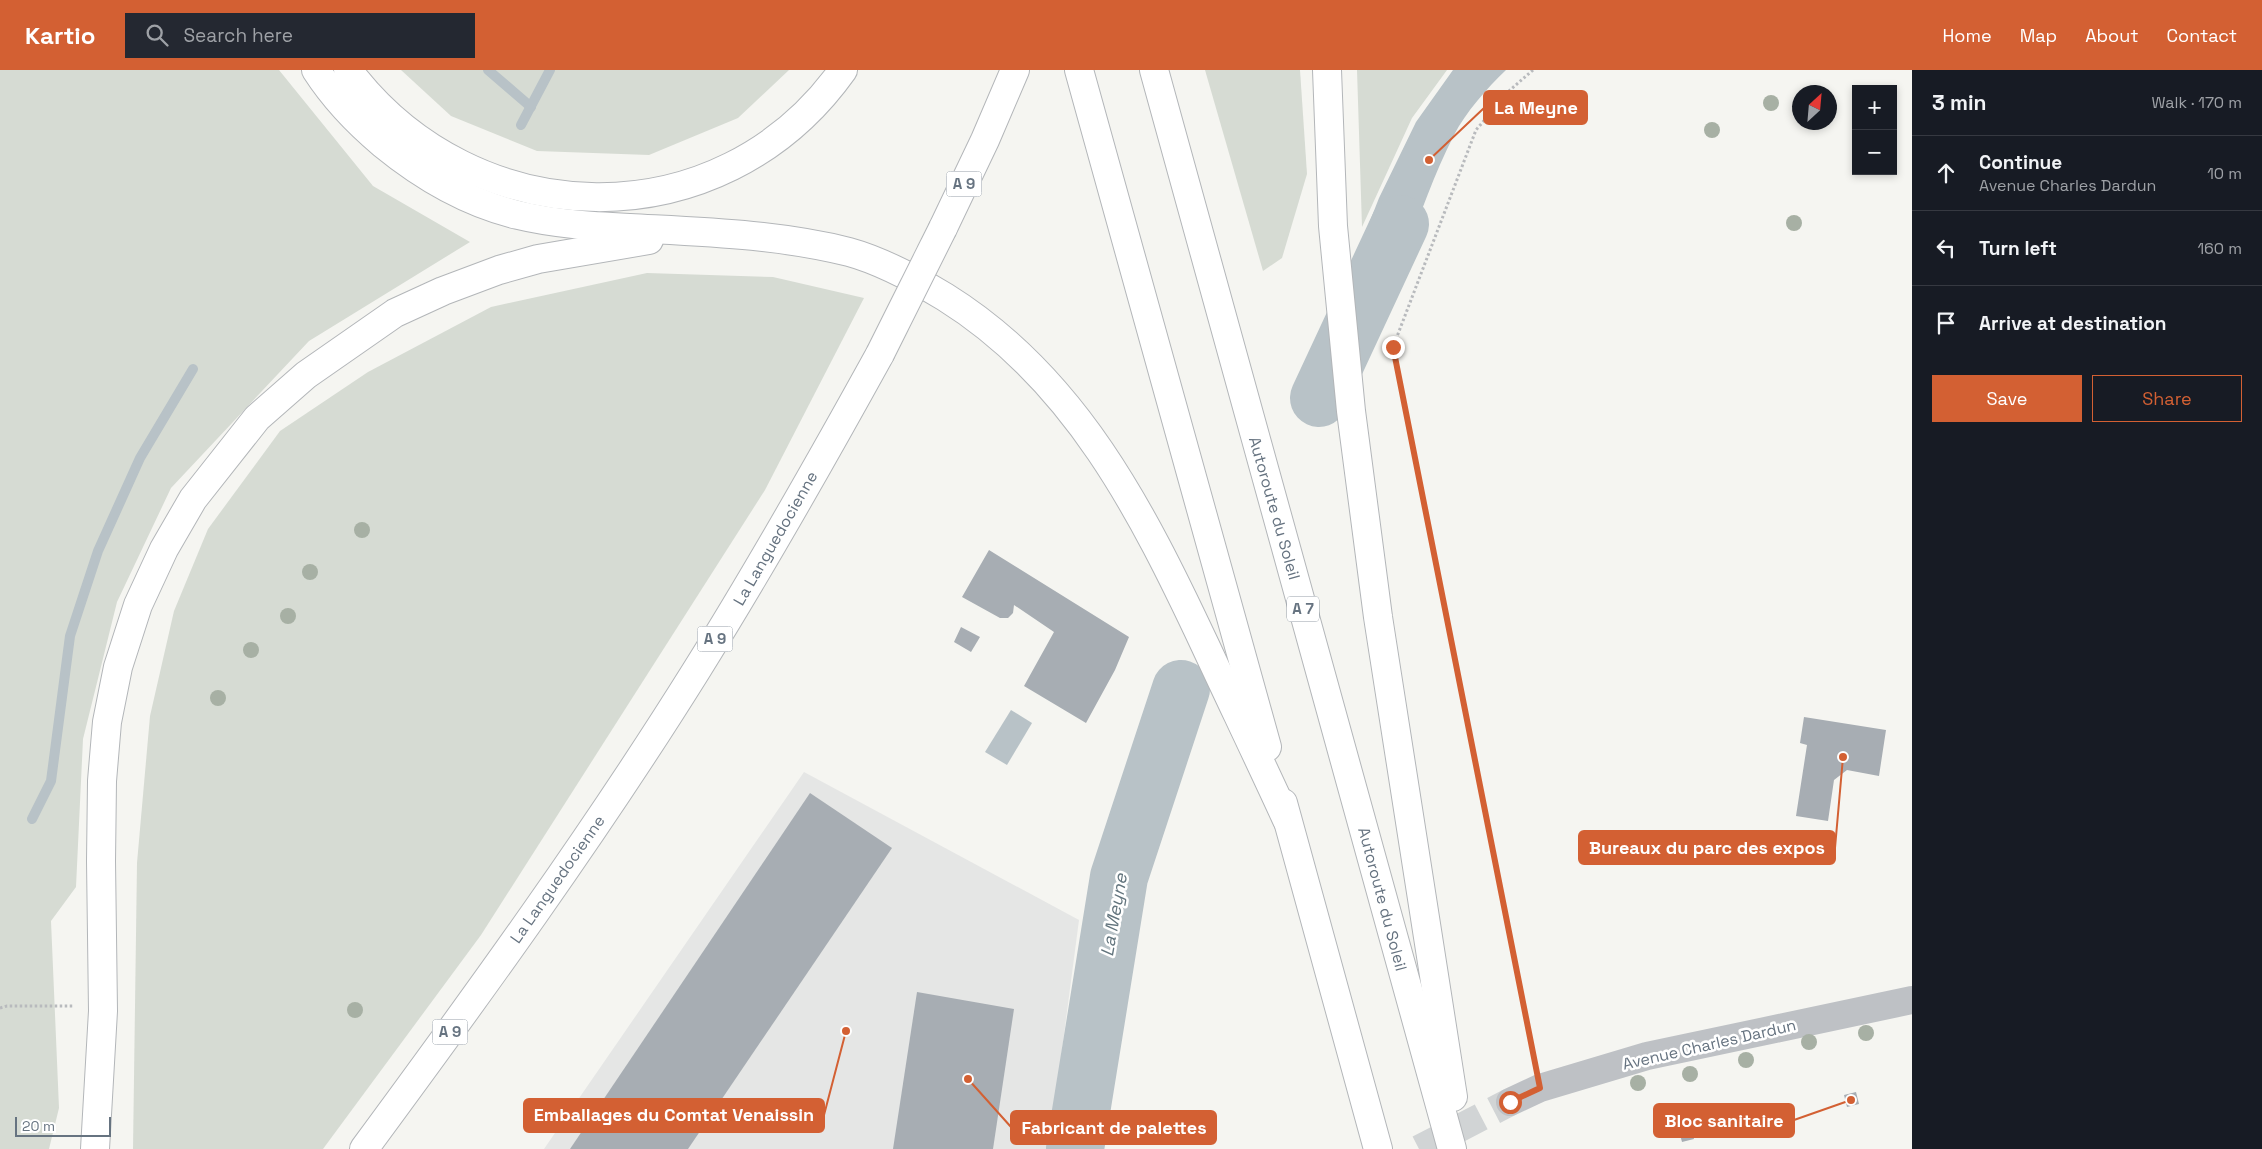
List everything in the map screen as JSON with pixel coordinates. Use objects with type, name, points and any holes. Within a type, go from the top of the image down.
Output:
[{"type":"highway","points":[[316,70],[348,110],[370,132],[417,169],[457,193],[516,215],[546,220],[582,225],[760,236],[808,243],[853,253],[892,268],[945,298],[981,323],[1030,365],[1072,411],[1121,482],[1176,584],[1287,820]]},
{"type":"highway","points":[[348,70],[391,118],[437,152],[465,167],[519,187],[574,196],[614,198],[689,185],[721,172],[752,156],[802,118],[843,70]]},
{"type":"highway","name":"La Languedocienne","points":[[364,1149],[534,914],[695,673],[789,516],[880,354],[985,140],[1015,70]]},
{"type":"highway","points":[[1079,70],[1378,1149]]},
{"type":"highway","name":"Autoroute du Soleil","points":[[1154,70],[1452,1149]]},
{"type":"highway","points":[[1327,70],[1333,226],[1351,411],[1378,617],[1461,1149]]},
{"type":"highway","points":[[95,1149],[104,1011],[101,834],[102,781],[107,722],[118,667],[138,605],[164,549],[193,499],[257,418],[306,374],[395,313],[442,291],[509,267],[538,259],[695,232]]},
{"type":"street","name":"Avenue Charles Dardun","points":[[1510,1102],[1540,1088],[1647,1056],[1912,1000]]},
{"type":"path","points":[[1533,70],[1510,90],[1476,130],[1393,347],[1540,1088]]},
{"type":"path","points":[[0,1008],[7,1006],[81,1006]]},
{"type":"shaded area","points":[[0,70],[279,70],[373,186],[470,242],[309,341],[171,488],[117,602],[83,739],[76,887],[51,921],[59,1108],[49,1149],[0,1149]]},
{"type":"shaded area","points":[[401,70],[789,70],[738,118],[649,155],[537,151],[451,116]]},
{"type":"shaded area","points":[[1205,70],[1300,70],[1307,174],[1282,258],[1263,271]]},
{"type":"shaded area","points":[[1357,70],[1447,70],[1412,118],[1362,227]]},
{"type":"shaded area","points":[[1453,70],[1506,70],[1477,101],[1454,135],[1432,183],[1394,280],[1371,327],[1361,244],[1379,198],[1416,122]]},
{"type":"shaded area","points":[[647,273],[773,277],[864,298],[765,490],[481,935],[323,1149],[133,1149],[137,863],[150,716],[174,611],[208,529],[280,431],[368,372],[491,307]]},
{"type":"shaded area","points":[[1011,710],[1032,723],[1007,765],[985,752]]},
{"type":"shaded area","points":[[804,772],[1079,920],[1049,1149],[544,1149]]},
{"type":"building","points":[[989,550],[1129,637],[1115,670],[1086,723],[1024,686],[1054,632],[1014,605],[1013,613],[1008,618],[1000,618],[962,597]]},
{"type":"building","points":[[961,627],[980,637],[971,652],[954,642]]},
{"type":"building","points":[[1804,717],[1886,730],[1879,776],[1847,770],[1834,780],[1828,821],[1796,816],[1807,745],[1800,743]]},
{"type":"building","points":[[810,793],[892,848],[688,1149],[570,1149]]},
{"type":"building","points":[[917,992],[1014,1009],[993,1149],[893,1149]]},
{"type":"building","points":[[1856,1092],[1859,1104],[1847,1107],[1844,1095]]},
{"type":"building","points":[[1691,1128],[1694,1139],[1682,1142],[1679,1131]]},
{"type":"waterway","points":[[488,70],[531,107]]},
{"type":"waterway","points":[[521,125],[550,70]]},
{"type":"waterway","name":"La Meyne","points":[[1319,398],[1400,224]]},
{"type":"waterway","points":[[32,819],[51,781],[70,636],[98,551],[140,458],[193,369]]},
{"type":"waterway","name":"La Meyne","points":[[1075,1149],[1119,877],[1181,689]]},
{"type":"tunnel","points":[[1419,1149],[1510,1102]]},
{"type":"place","name":"La Meyne","points":[[1429,160]]},
{"type":"place","name":"Bureaux du parc des expos","points":[[1843,757]]},
{"type":"place","name":"Emballages du Comtat Venaissin","points":[[846,1031]]},
{"type":"place","name":"Fabricant de palettes","points":[[968,1079]]},
{"type":"place","name":"Bloc sanitaire","points":[[1851,1100]]},
{"type":"route","points":[[1393,347],[1540,1088],[1510,1102]]}]
